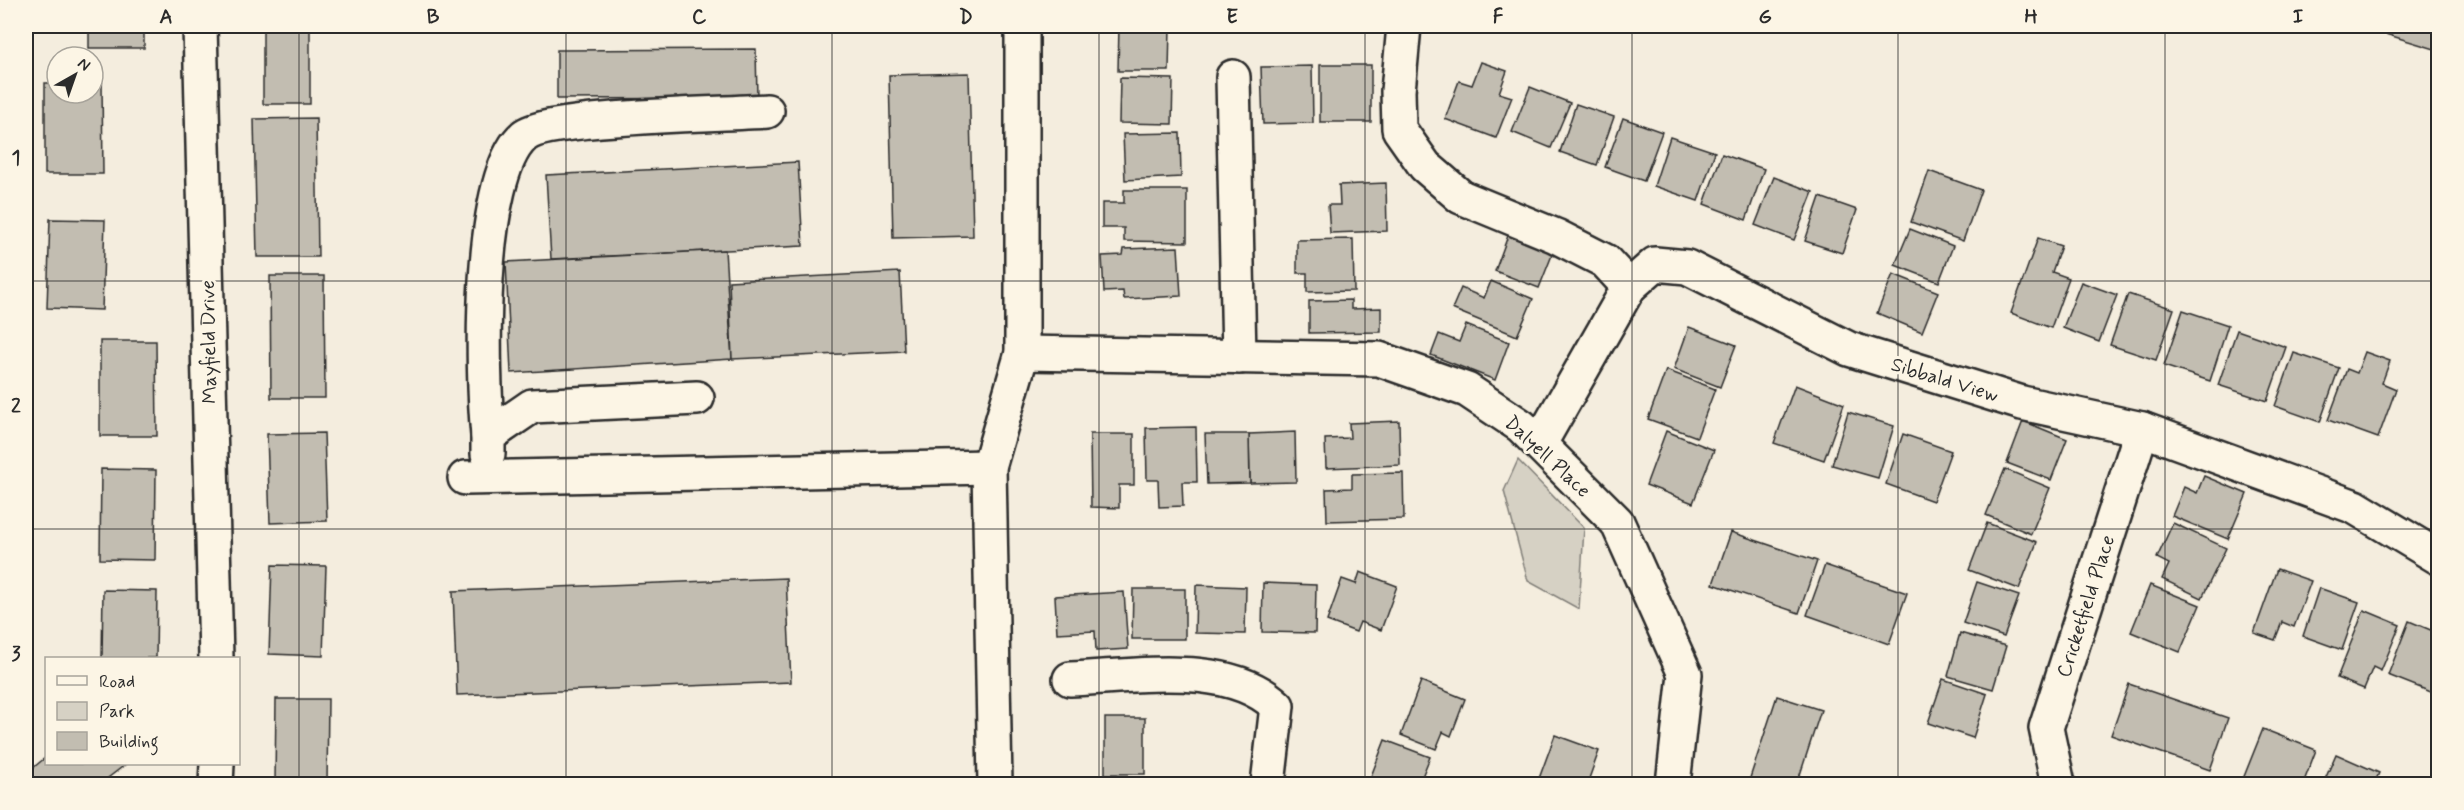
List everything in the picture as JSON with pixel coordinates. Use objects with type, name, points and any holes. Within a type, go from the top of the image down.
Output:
[{"type":"street","name":"Mayfield Drive","points":[[200,26],[216,657]]},
{"type":"street","points":[[994,784],[989,467],[1022,353],[1022,26]]},
{"type":"street","points":[[1404,26],[1398,91],[1399,129],[1425,166],[1461,196],[1556,236],[1605,261],[1629,287]]},
{"type":"street","points":[[1233,77],[1239,357]]},
{"type":"street","points":[[767,111],[569,122],[525,135],[506,161],[486,252],[484,397],[488,436],[477,478],[989,467]]},
{"type":"street","name":"Sibbald View","points":[[1540,443],[1629,287],[1655,264],[1687,267],[1849,349],[2022,403],[2142,429],[2355,507],[2439,557]]},
{"type":"street","name":"Dalyell Place","points":[[1022,353],[1379,359],[1467,390],[1521,426],[1617,522],[1686,674],[1673,784]]},
{"type":"street","points":[[488,436],[532,406],[697,398]]},
{"type":"street","name":"Cricketfield Place","points":[[2058,784],[2046,729],[2142,429]]},
{"type":"street","points":[[1070,680],[1207,674],[1264,694],[1277,706],[1268,784]]},
{"type":"street","points":[[216,784],[217,765]]},
{"type":"green space","points":[[1518,460],[1584,528],[1579,609],[1528,581],[1504,491]]},
{"type":"building","points":[[89,26],[144,26],[144,48],[105,48],[105,45],[89,45]]},
{"type":"building","points":[[263,26],[310,26],[310,104],[263,104]]},
{"type":"building","points":[[1119,26],[1170,26],[1169,71],[1118,71]]},
{"type":"building","points":[[2359,26],[2438,26],[2438,50]]},
{"type":"building","points":[[756,49],[757,98],[557,99],[557,50]]},
{"type":"building","points":[[1481,62],[1507,71],[1499,93],[1512,97],[1496,138],[1445,119],[1459,81],[1472,85]]},
{"type":"building","points":[[1320,65],[1371,65],[1371,122],[1320,122]]},
{"type":"building","points":[[1312,66],[1313,123],[1263,124],[1261,67]]},
{"type":"building","points":[[969,73],[973,236],[893,238],[889,75]]},
{"type":"building","points":[[1120,78],[1173,79],[1172,124],[1119,123]]},
{"type":"building","points":[[1530,87],[1570,103],[1551,148],[1512,132]]},
{"type":"building","points":[[1576,104],[1614,117],[1597,165],[1560,152]]},
{"type":"building","points":[[45,105],[102,105],[103,174],[45,174]]},
{"type":"building","points":[[316,118],[318,257],[257,257],[254,119]]},
{"type":"building","points":[[1623,118],[1662,132],[1644,181],[1605,167]]},
{"type":"building","points":[[1180,133],[1181,177],[1125,180],[1123,134]]},
{"type":"building","points":[[1670,137],[1715,152],[1698,201],[1654,186]]},
{"type":"building","points":[[1722,154],[1764,169],[1746,220],[1704,204]]},
{"type":"building","points":[[798,162],[803,246],[551,259],[546,175]]},
{"type":"building","points":[[1929,171],[1981,190],[1963,241],[1911,222]]},
{"type":"building","points":[[1774,177],[1813,192],[1794,240],[1755,225]]},
{"type":"building","points":[[1386,183],[1387,231],[1330,233],[1328,205],[1340,205],[1339,185]]},
{"type":"building","points":[[1124,190],[1187,190],[1187,242],[1124,241],[1124,228],[1102,228],[1102,203],[1124,203]]},
{"type":"building","points":[[1820,197],[1857,210],[1842,253],[1805,241]]},
{"type":"building","points":[[50,219],[105,220],[102,310],[47,308]]},
{"type":"building","points":[[1910,229],[1953,246],[1939,282],[1895,265]]},
{"type":"building","points":[[1509,233],[1554,250],[1539,288],[1495,271]]},
{"type":"building","points":[[2038,238],[2061,246],[2052,272],[2069,278],[2051,328],[2011,313]]},
{"type":"building","points":[[1353,239],[1354,291],[1307,292],[1307,273],[1297,273],[1297,240]]},
{"type":"building","points":[[1178,247],[1181,296],[1124,299],[1123,291],[1104,292],[1102,256],[1123,255],[1124,249]]},
{"type":"building","points":[[725,250],[732,359],[511,373],[506,262]]},
{"type":"building","points":[[900,272],[904,351],[732,359],[729,281]]},
{"type":"building","points":[[1893,274],[1938,292],[1922,332],[1877,313]]},
{"type":"building","points":[[270,276],[324,276],[325,398],[271,398]]},
{"type":"building","points":[[1491,281],[1533,299],[1517,336],[1452,309],[1461,288],[1484,298]]},
{"type":"building","points":[[2081,282],[2117,295],[2099,342],[2063,328]]},
{"type":"building","points":[[2128,294],[2174,309],[2156,360],[2110,345]]},
{"type":"building","points":[[1351,300],[1351,309],[1381,308],[1381,332],[1309,333],[1309,301]]},
{"type":"building","points":[[2183,310],[2228,325],[2210,381],[2164,366]]},
{"type":"building","points":[[1466,325],[1509,342],[1495,380],[1431,355],[1439,334],[1459,342]]},
{"type":"building","points":[[1689,327],[1736,345],[1720,387],[1674,369]]},
{"type":"building","points":[[2237,330],[2286,347],[2267,401],[2218,385]]},
{"type":"building","points":[[100,341],[156,341],[157,436],[100,436]]},
{"type":"building","points":[[2365,352],[2390,361],[2382,383],[2396,389],[2378,438],[2328,420],[2347,369],[2357,373]]},
{"type":"building","points":[[2294,353],[2339,368],[2320,422],[2275,406]]},
{"type":"building","points":[[1666,370],[1715,389],[1697,437],[1648,419]]},
{"type":"building","points":[[1795,385],[1844,404],[1824,460],[1774,443]]},
{"type":"building","points":[[1848,412],[1894,426],[1878,478],[1832,465]]},
{"type":"building","points":[[1399,421],[1400,465],[1326,468],[1325,439],[1350,438],[1349,423]]},
{"type":"building","points":[[2023,421],[2067,439],[2051,480],[2007,463]]},
{"type":"building","points":[[1196,427],[1197,482],[1182,482],[1183,506],[1159,507],[1158,480],[1147,480],[1146,428]]},
{"type":"building","points":[[1666,431],[1714,450],[1693,503],[1646,485]]},
{"type":"building","points":[[1295,432],[1296,482],[1250,483],[1249,434]]},
{"type":"building","points":[[324,433],[327,521],[270,523],[267,434]]},
{"type":"building","points":[[1090,434],[1134,434],[1134,485],[1119,485],[1119,508],[1091,507]]},
{"type":"building","points":[[1205,434],[1249,434],[1250,483],[1207,484]]},
{"type":"building","points":[[1903,434],[1951,451],[1933,501],[1886,484]]},
{"type":"building","points":[[101,469],[156,470],[155,560],[100,559]]},
{"type":"building","points":[[2005,469],[2050,488],[2031,534],[1986,515]]},
{"type":"building","points":[[1403,473],[1404,519],[1327,521],[1326,489],[1352,488],[1352,474]]},
{"type":"building","points":[[2204,476],[2247,494],[2228,539],[2172,516],[2184,487],[2197,493]]},
{"type":"building","points":[[1987,523],[2037,542],[2019,589],[1969,570]]},
{"type":"building","points":[[2173,523],[2226,548],[2202,598],[2162,579],[2169,564],[2157,558]]},
{"type":"building","points":[[1731,532],[1817,561],[1799,613],[1713,584]]},
{"type":"building","points":[[272,565],[326,566],[323,656],[269,654]]},
{"type":"building","points":[[1825,565],[1907,593],[1889,644],[1807,615]]},
{"type":"building","points":[[2277,569],[2311,581],[2294,627],[2282,622],[2275,640],[2254,633]]},
{"type":"building","points":[[1360,572],[1397,586],[1381,630],[1360,622],[1356,632],[1327,621],[1342,579],[1356,584]]},
{"type":"building","points":[[786,578],[791,682],[457,695],[453,591]]},
{"type":"building","points":[[1977,582],[2019,596],[2004,637],[1963,623]]},
{"type":"building","points":[[1263,583],[1316,585],[1315,633],[1262,632]]},
{"type":"building","points":[[1196,585],[1246,587],[1245,634],[1195,633]]},
{"type":"building","points":[[2150,585],[2200,605],[2180,652],[2131,632]]},
{"type":"building","points":[[2319,588],[2359,602],[2342,650],[2303,636]]},
{"type":"building","points":[[1133,589],[1185,589],[1185,639],[1132,639]]},
{"type":"building","points":[[103,590],[157,591],[156,657],[102,657]]},
{"type":"building","points":[[1124,592],[1128,649],[1096,651],[1095,631],[1057,633],[1055,596]]},
{"type":"building","points":[[2364,610],[2400,625],[2381,671],[2373,667],[2364,689],[2337,678]]},
{"type":"building","points":[[2409,621],[2438,633],[2436,694],[2388,675]]},
{"type":"building","points":[[1960,633],[2006,646],[1993,689],[1948,676]]},
{"type":"building","points":[[1943,679],[1987,694],[1973,738],[1928,723]]},
{"type":"building","points":[[1421,681],[1465,699],[1451,736],[1443,732],[1436,749],[1401,735]]},
{"type":"building","points":[[2129,684],[2228,718],[2210,770],[2111,735]]},
{"type":"building","points":[[1777,696],[1821,710],[1797,784],[1748,784]]},
{"type":"building","points":[[276,699],[328,699],[327,784],[275,784]]},
{"type":"building","points":[[1105,718],[1145,718],[1145,774],[1105,774]]},
{"type":"building","points":[[2263,729],[2316,750],[2303,784],[2257,784],[2243,779]]},
{"type":"building","points":[[1555,735],[1599,751],[1587,784],[1537,784]]},
{"type":"building","points":[[1385,740],[1430,757],[1419,784],[1368,784]]},
{"type":"building","points":[[2336,754],[2379,773],[2374,784],[2323,784]]},
{"type":"building","points":[[45,758],[45,765],[125,765],[100,784],[37,784],[27,773]]}]
